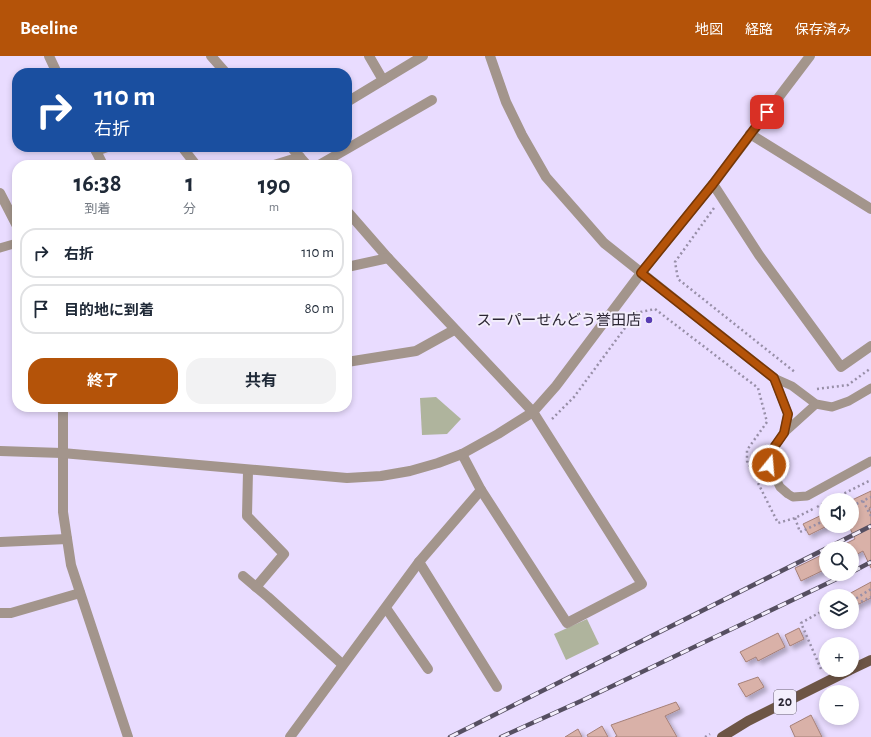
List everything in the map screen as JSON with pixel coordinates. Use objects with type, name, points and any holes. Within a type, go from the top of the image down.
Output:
[{"type":"main road","name":"20","points":[[859,666],[871,660]]},
{"type":"main road","name":"20","points":[[722,737],[748,721],[837,677]]},
{"type":"street","points":[[49,56],[55,68]]},
{"type":"street","points":[[211,56],[222,68]]},
{"type":"street","points":[[369,56],[383,80]]},
{"type":"street","points":[[352,99],[423,56]]},
{"type":"street","points":[[490,56],[506,102],[522,135],[546,177],[604,243],[774,378]]},
{"type":"street","points":[[0,451],[62,453],[248,471],[346,478],[381,476],[410,471],[462,454],[533,412],[556,386],[641,273],[713,184],[810,56]]},
{"type":"street","points":[[352,146],[432,100]]},
{"type":"street","points":[[750,134],[871,209]]},
{"type":"street","points":[[186,152],[192,160]]},
{"type":"street","points":[[296,152],[303,160]]},
{"type":"street","points":[[328,160],[342,152]]},
{"type":"street","points":[[290,160],[300,157]]},
{"type":"street","points":[[713,184],[759,255],[841,367],[871,346]]},
{"type":"street","points":[[0,193],[12,216]]},
{"type":"street","points":[[352,217],[454,330],[533,412],[642,584],[567,623],[481,490],[462,454]]},
{"type":"street","points":[[352,266],[388,258]]},
{"type":"street","points":[[352,361],[416,351],[454,330]]},
{"type":"street","points":[[63,412],[63,512],[71,565],[128,737]]},
{"type":"street","points":[[248,471],[247,516],[284,554],[256,587]]},
{"type":"street","points":[[290,737],[342,664],[386,608],[419,562],[481,490]]},
{"type":"street","points":[[0,542],[67,539]]},
{"type":"street","points":[[419,562],[497,686]]},
{"type":"street","points":[[243,576],[342,664]]},
{"type":"street","points":[[0,613],[11,613],[80,593]]},
{"type":"street","points":[[386,608],[428,669]]},
{"type":"lane","points":[[0,248],[12,244]]},
{"type":"lane","points":[[774,378],[792,386],[816,404],[832,407],[837,406],[871,388]]},
{"type":"lane","points":[[774,378],[787,408],[788,424],[784,433],[770,453],[769,465],[780,487],[793,497],[807,496],[871,461]]},
{"type":"lane","points":[[784,433],[816,404]]},
{"type":"path","points":[[715,206],[675,262],[678,279],[799,375]]},
{"type":"path","points":[[550,420],[574,397],[636,313],[655,310],[758,388],[767,422],[747,450],[747,461],[778,523],[795,518],[819,506]]},
{"type":"path","points":[[811,384],[817,389],[848,385],[871,368]]},
{"type":"path","points":[[845,493],[871,480]]},
{"type":"path","points":[[859,503],[871,497]]},
{"type":"path","points":[[863,501],[871,516]]},
{"type":"path","points":[[795,518],[800,532],[819,523]]},
{"type":"path","points":[[859,597],[871,589]]},
{"type":"path","points":[[859,603],[871,597]]},
{"type":"path","points":[[819,614],[801,623],[819,660]]},
{"type":"green space","points":[[436,397],[461,419],[447,434],[422,435],[420,398]]},
{"type":"green space","points":[[587,619],[599,644],[566,660],[554,634]]},
{"type":"building","points":[[871,491],[871,507],[869,508],[871,514],[871,568],[863,551],[859,553],[859,541],[851,541],[855,539],[852,533],[859,533],[859,497]]},
{"type":"building","points":[[819,516],[819,530],[809,535],[803,524]]},
{"type":"building","points":[[819,556],[819,572],[801,581],[795,568]]},
{"type":"building","points":[[871,582],[871,598],[859,604],[858,589]]},
{"type":"building","points":[[799,628],[804,639],[790,646],[785,635]]},
{"type":"building","points":[[778,633],[785,647],[758,661],[756,657],[746,662],[740,652]]},
{"type":"building","points":[[758,677],[764,687],[746,697],[738,684]]},
{"type":"building","points":[[676,702],[680,709],[665,716],[677,737],[615,737],[617,736],[611,725]]},
{"type":"building","points":[[811,715],[822,737],[795,737],[790,726]]},
{"type":"building","points":[[602,726],[608,737],[588,737],[587,735]]},
{"type":"building","points":[[578,729],[582,737],[565,737]]},
{"type":"railway","points":[[450,737],[871,526]]},
{"type":"railway","points":[[859,568],[871,562]]},
{"type":"railway","points":[[501,737],[581,701],[832,581]]},
{"type":"place","name":"スーパーせんどう誉田店","points":[[649,320]]},
{"type":"route","points":[[767,112],[713,184],[641,273],[774,378],[787,408],[788,424],[784,433],[770,453],[769,465]]}]
